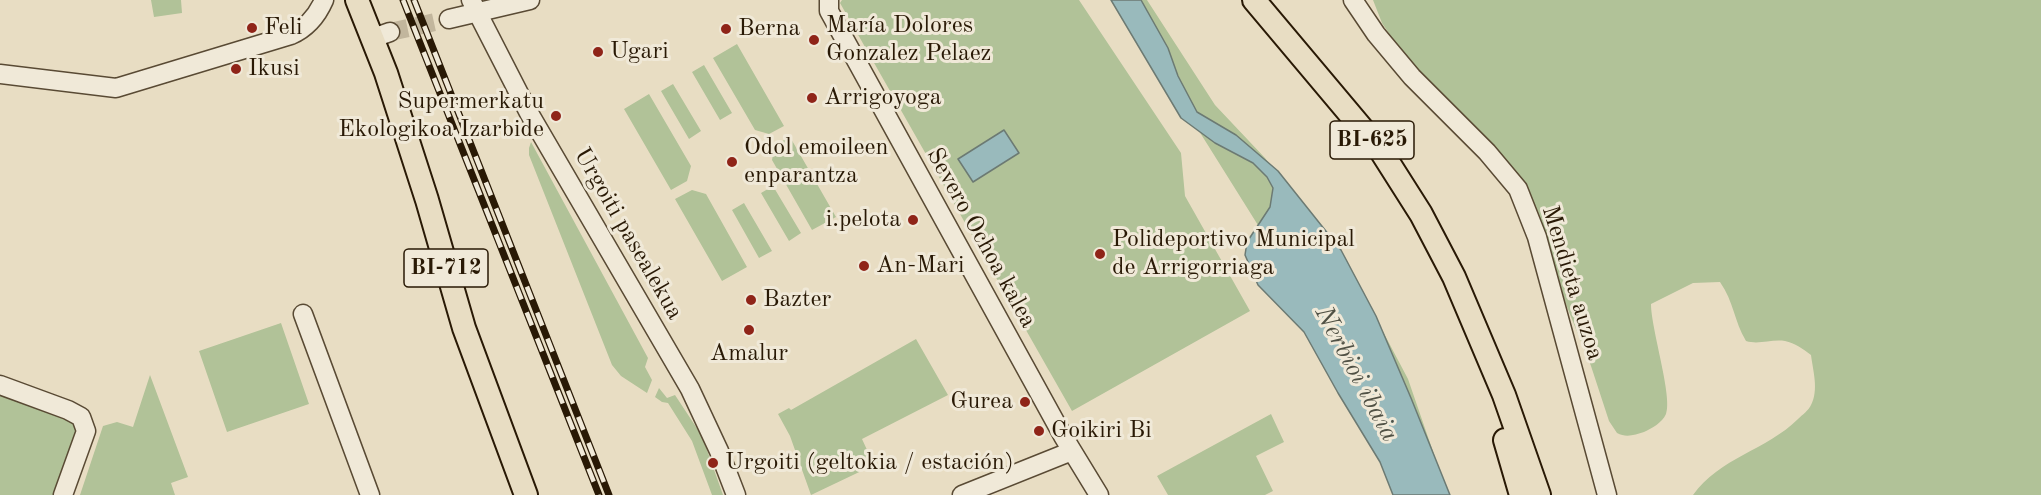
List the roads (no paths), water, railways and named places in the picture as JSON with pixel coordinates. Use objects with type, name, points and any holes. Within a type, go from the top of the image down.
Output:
[{"type":"main road","name":"BI-712","points":[[357,0],[382,35],[386,73],[427,200],[464,328],[526,495]]},
{"type":"main road","name":"BI-625","points":[[1254,0],[1381,151],[1443,253],[1463,297],[1521,495]]},
{"type":"main road","points":[[1463,297],[1504,395],[1539,495]]},
{"type":"street","points":[[0,74],[116,88],[301,31],[318,12],[324,0]]},
{"type":"street","points":[[449,20],[474,6],[530,0]]},
{"type":"street","name":"Severo Ochoa kalea","points":[[829,0],[829,11],[1072,451],[1100,495]]},
{"type":"street","name":"Mendieta auzoa","points":[[1353,0],[1376,34],[1412,77],[1487,152],[1518,189],[1537,237],[1607,495]]},
{"type":"street","name":"Urgoiti pasealekua","points":[[474,6],[529,113],[690,389],[719,451],[736,495]]},
{"type":"street","points":[[303,314],[370,495]]},
{"type":"street","points":[[0,385],[81,417],[86,431],[63,495]]},
{"type":"street","points":[[962,495],[1072,451]]},
{"type":"water","name":"Nerbioi ibaia","points":[[1111,0],[1141,0],[1168,48],[1178,76],[1197,112],[1236,135],[1278,171],[1341,250],[1376,316],[1450,495],[1393,495],[1380,462],[1304,332],[1258,285],[1245,255],[1247,242],[1270,207],[1273,188],[1267,177],[1253,163],[1215,143],[1181,118]]},
{"type":"water","points":[[1004,130],[1019,153],[973,182],[958,159]]},
{"type":"tunnel","points":[[390,32],[449,19]]},
{"type":"railway","points":[[403,0],[599,495]]},
{"type":"railway","points":[[414,0],[609,495]]},
{"type":"place","name":"Feli","points":[[252,28]]},
{"type":"place","name":"Berna","points":[[726,29]]},
{"type":"place","name":"María Dolores Gonzalez Pelaez","points":[[814,40]]},
{"type":"place","name":"Ugari","points":[[598,52]]},
{"type":"place","name":"Ikusi","points":[[236,69]]},
{"type":"place","name":"Arrigoyoga","points":[[812,98]]},
{"type":"place","name":"Supermerkatu Ekologikoa Izarbide","points":[[556,116]]},
{"type":"place","name":"Odol emoileen enparantza","points":[[732,162]]},
{"type":"place","name":"i.pelota","points":[[913,220]]},
{"type":"place","name":"Polideportivo Municipal de Arrigorriaga","points":[[1100,254]]},
{"type":"place","name":"An-Mari","points":[[864,266]]},
{"type":"place","name":"Bazter","points":[[751,300]]},
{"type":"place","name":"Amalur","points":[[749,330]]},
{"type":"place","name":"Gurea","points":[[1025,402]]},
{"type":"place","name":"Goikiri Bi","points":[[1039,431]]},
{"type":"place","name":"Urgoiti (geltokia / estación)","points":[[713,463]]}]
